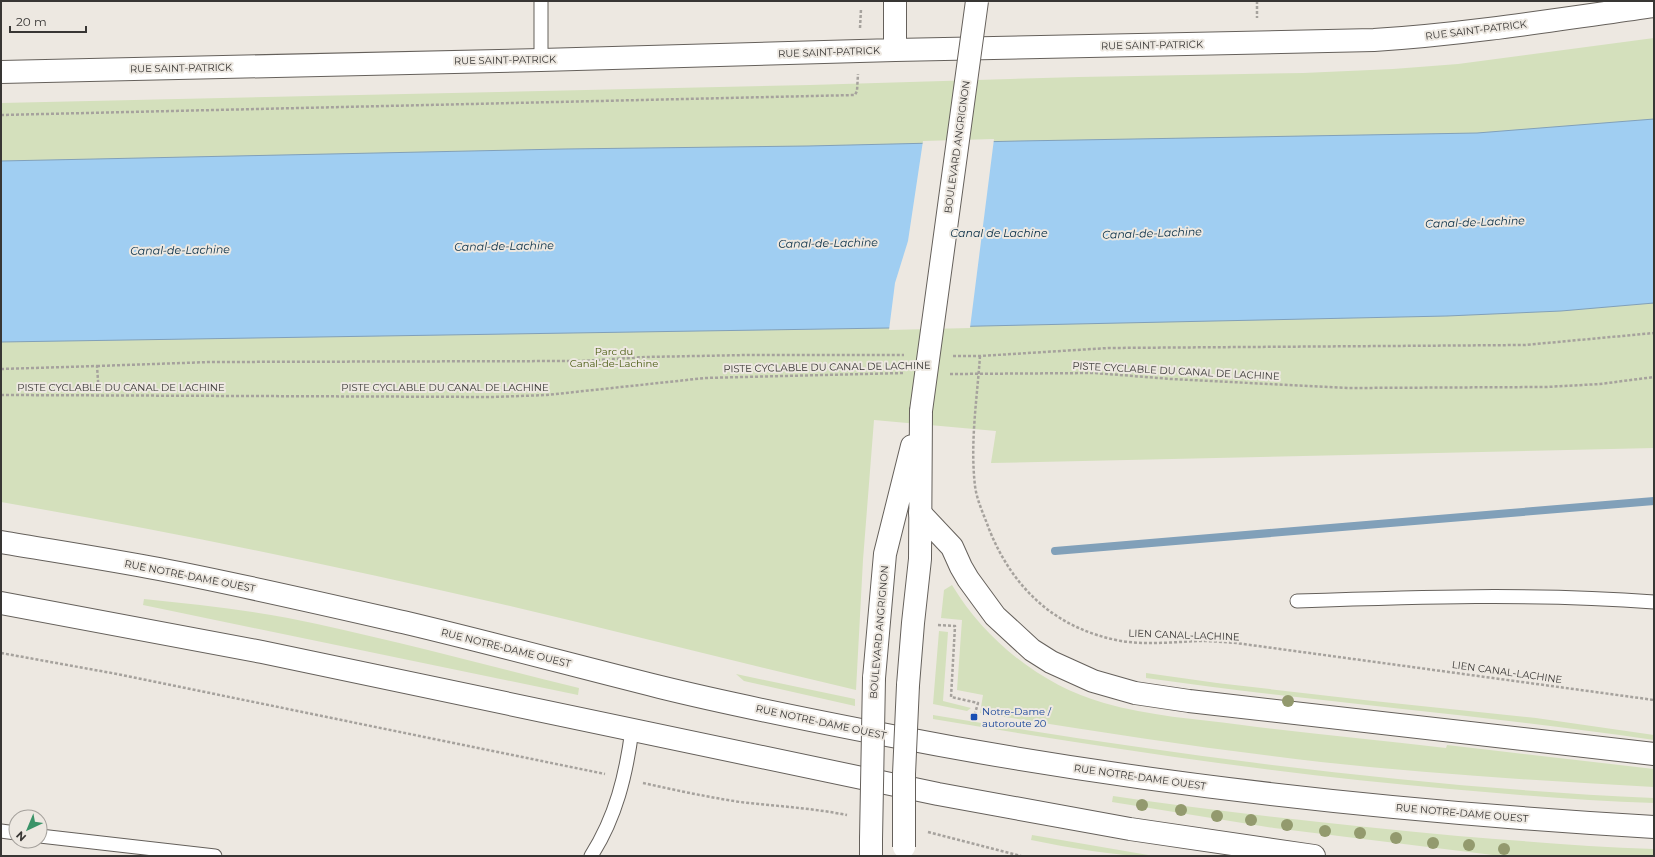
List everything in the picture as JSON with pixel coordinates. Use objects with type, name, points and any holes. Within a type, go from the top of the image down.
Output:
[{"type":"main road","points":[[895,1],[895,50]]},
{"type":"main road","name":"BOULEVARD ANGRIGNON","points":[[871,848],[874,678],[885,554],[921,411],[976,1]]},
{"type":"main road","name":"RUE SAINT-PATRICK","points":[[1,72],[1374,40],[1484,30],[1654,6]]},
{"type":"main road","name":"BOULEVARD ANGRIGNON","points":[[904,851],[904,774],[908,685],[920,559],[921,411]]},
{"type":"main road","points":[[920,512],[952,547],[961,568],[995,616],[1032,650],[1071,672],[1093,681],[1135,694],[1188,701],[1654,754]]},
{"type":"main road","name":"RUE NOTRE-DAME OUEST","points":[[1,542],[160,569],[404,623],[698,696],[885,735],[984,753],[1146,778],[1314,800],[1510,818],[1654,827]]},
{"type":"main road","points":[[1,603],[262,652],[846,775],[1036,812],[1161,834],[1314,856]]},
{"type":"lane","points":[[541,1],[541,60]]},
{"type":"lane","points":[[1297,601],[1468,596],[1598,598],[1654,602]]},
{"type":"lane","points":[[591,856],[601,840],[624,779],[632,730]]},
{"type":"lane","points":[[48,837],[215,856]]},
{"type":"path","points":[[1257,1],[1257,19]]},
{"type":"path","points":[[1,115],[855,95],[857,91],[861,9]]},
{"type":"path","points":[[949,356],[980,356],[1108,348],[1525,345],[1654,333]]},
{"type":"path","points":[[1,369],[210,362],[581,361],[645,357],[731,355],[911,355]]},
{"type":"path","name":"LIEN CANAL-LACHINE","points":[[980,356],[974,438],[974,464],[976,487],[981,509],[1004,562],[1018,581],[1047,610],[1064,620],[1095,633],[1121,641],[1141,643],[1201,641],[1236,643],[1654,700]]},
{"type":"path","points":[[97,366],[99,395]]},
{"type":"path","name":"PISTE CYCLABLE DU CANAL DE LACHINE","points":[[1,395],[547,396],[705,378],[905,373]]},
{"type":"path","name":"PISTE CYCLABLE DU CANAL DE LACHINE","points":[[949,374],[1095,373],[1252,384],[1349,388],[1546,387],[1600,384],[1654,377]]},
{"type":"path","points":[[933,625],[955,626],[951,696],[978,702],[974,717]]},
{"type":"path","points":[[1,653],[132,677],[607,774]]},
{"type":"path","points":[[644,783],[685,793],[732,800],[811,808],[848,815]]},
{"type":"path","points":[[928,832],[1020,856]]},
{"type":"green space","name":"Parc du Canal-de-Lachine","points":[[1654,38],[1654,448],[991,463],[996,431],[874,420],[863,560],[856,690],[586,624],[373,575],[249,549],[1,502],[1,103],[1303,73],[1393,69],[1458,64]]},
{"type":"green space","points":[[952,585],[965,605],[981,624],[998,642],[1017,658],[1037,673],[1059,685],[1104,703],[1138,711],[1190,719],[1446,748],[1447,745],[1654,769],[1654,787],[1488,777],[1321,762],[1193,746],[980,713],[983,695],[957,690],[962,620],[941,618],[944,590]]},
{"type":"green space","points":[[144,599],[252,612],[325,626],[579,688],[578,695],[143,605]]},
{"type":"green space","points":[[939,631],[948,632],[943,701],[971,708],[967,711],[933,704]]},
{"type":"green space","points":[[1146,673],[1364,700],[1536,718],[1654,735],[1654,740],[1527,723],[1209,687],[1146,678]]},
{"type":"green space","points":[[736,674],[855,699],[855,706],[744,681]]},
{"type":"green space","points":[[933,715],[1112,743],[1292,767],[1473,786],[1654,798],[1654,803],[1526,796],[1320,776],[1062,740],[933,719]]},
{"type":"green space","points":[[1113,796],[1242,813],[1415,832],[1556,844],[1654,849],[1654,856],[1501,856],[1274,828],[1112,802]]},
{"type":"green space","points":[[1032,835],[1154,856],[1123,855],[1077,849],[1031,840]]},
{"type":"water","name":"Canal de Lachine","points":[[1654,119],[1654,303],[1561,311],[1447,316],[889,328],[1,342],[1,161],[564,149],[808,146],[1477,133]]},
{"type":"pier","points":[[994,139],[970,328],[889,330],[895,283],[908,241],[923,141]]},
{"type":"waterway","points":[[1055,551],[1654,501]]},
{"type":"place","name":"Notre-Dame / autoroute 20","points":[[974,717]]},
{"type":"water label","name":"Canal-de-Lachine","points":[[1475,222]]},
{"type":"water label","name":"Canal-de-Lachine","points":[[1152,233]]},
{"type":"water label","name":"Canal-de-Lachine","points":[[828,243]]},
{"type":"water label","name":"Canal-de-Lachine","points":[[504,246]]},
{"type":"water label","name":"Canal-de-Lachine","points":[[180,250]]}]
